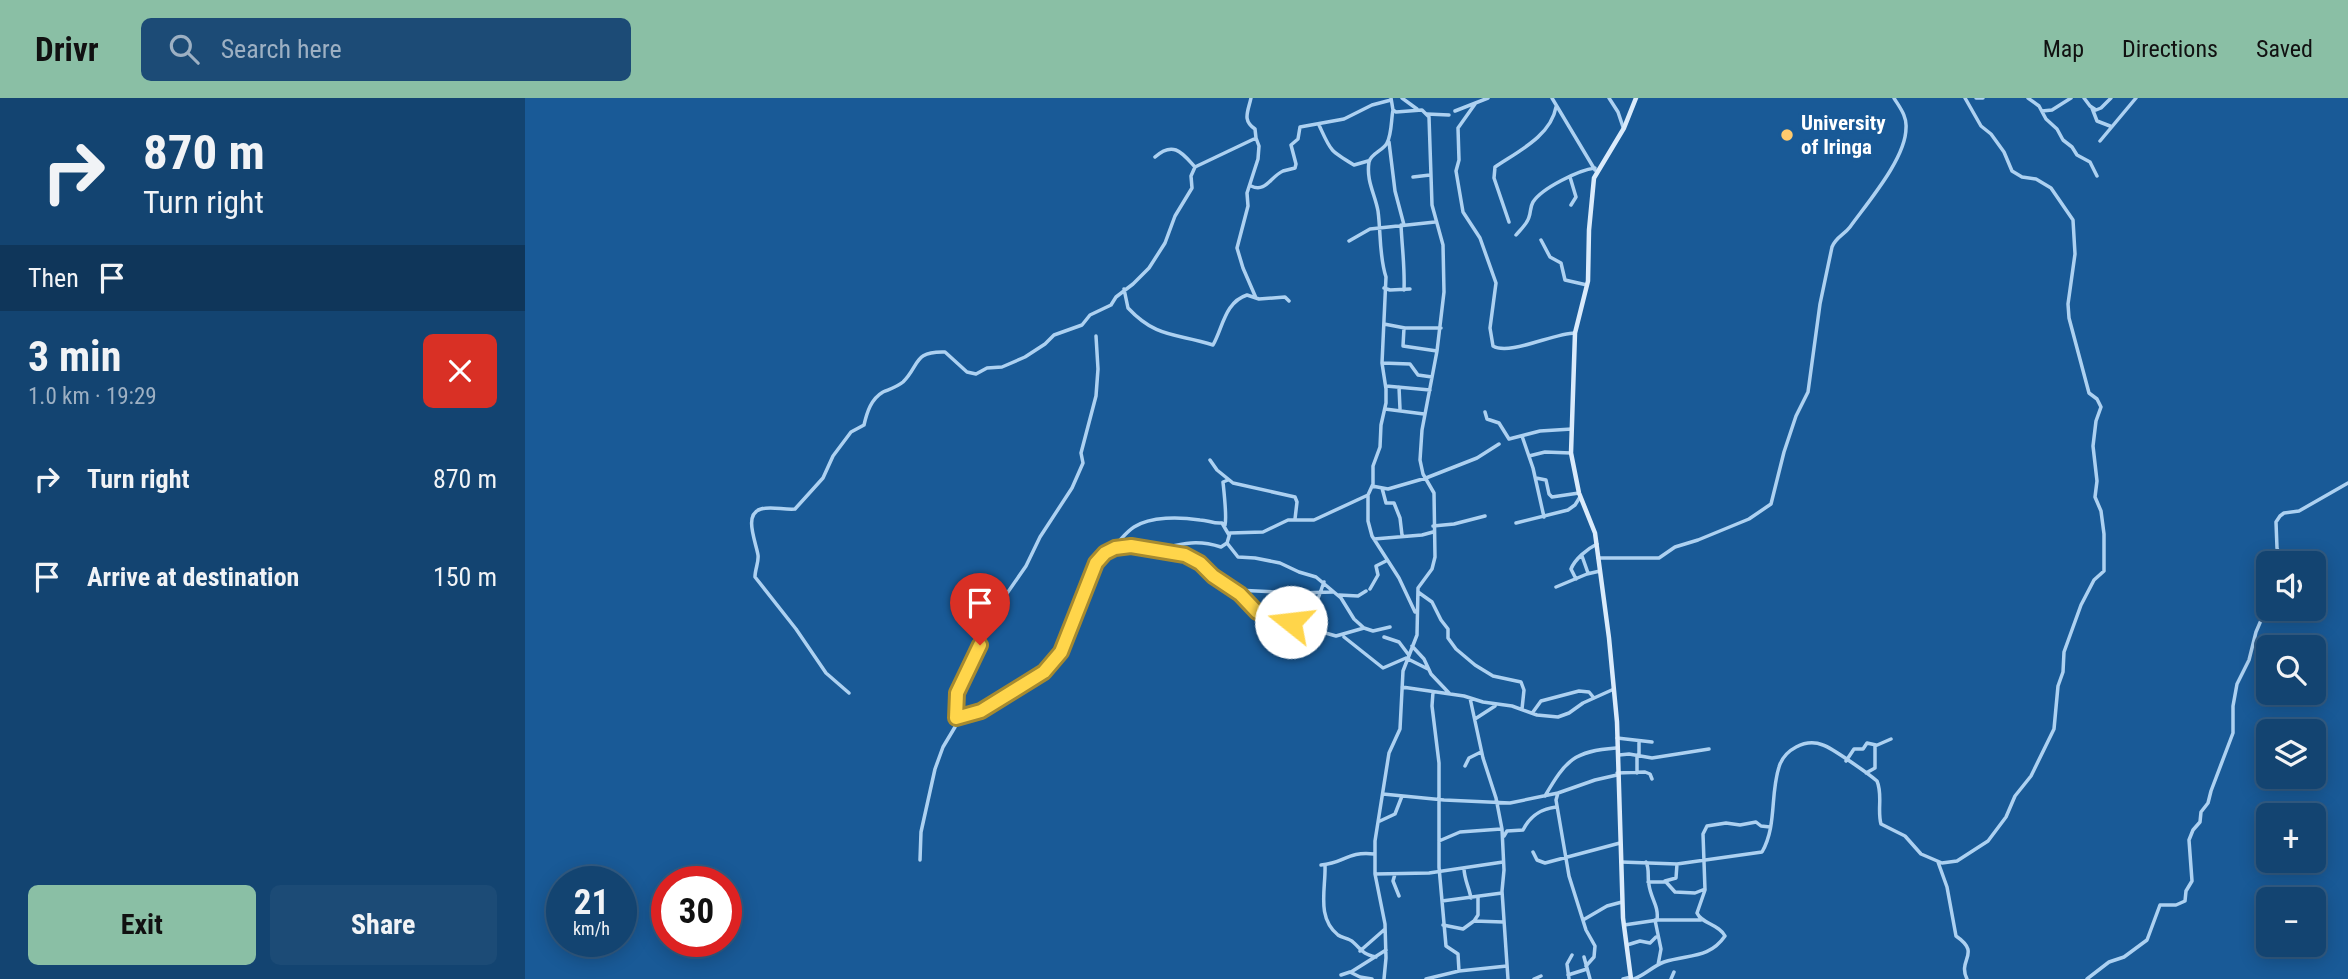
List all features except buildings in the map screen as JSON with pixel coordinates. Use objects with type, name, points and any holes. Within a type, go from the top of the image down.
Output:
[{"type":"street","points":[[1251,98],[1246,114],[1248,125],[1255,129],[1259,146],[1258,159],[1247,193],[1248,206],[1237,248],[1256,298]]},
{"type":"street","points":[[1402,98],[1427,114],[1449,115]]},
{"type":"street","points":[[1455,111],[1489,98]]},
{"type":"street","points":[[1552,98],[1595,170]]},
{"type":"street","points":[[1609,98],[1618,112],[1623,128]]},
{"type":"street","points":[[1632,978],[1622,902],[1614,689],[1597,544],[1592,521],[1580,495],[1571,453],[1575,332],[1587,285],[1590,204],[1595,170],[1623,128],[1636,98]]},
{"type":"street","points":[[1598,558],[1659,558],[1675,547],[1749,519],[1772,504],[1784,452],[1809,387],[1820,304],[1832,258],[1832,247],[1890,173],[1905,135],[1904,114],[1894,98]]},
{"type":"street","points":[[1621,862],[1677,864],[1759,854],[1770,827],[1777,775],[1785,754],[1806,744],[1819,744],[1877,782],[1880,789],[1881,824],[1905,836],[1918,852],[1938,862],[1957,861],[1985,843],[2007,817],[2015,796],[2031,776],[2055,729],[2064,652],[2079,609],[2094,580],[2104,571],[2104,534],[2101,511],[2095,497],[2097,481],[2094,460],[2096,421],[2101,407],[2088,390],[2075,346],[2068,306],[2074,257],[2073,220],[2051,188],[2038,180],[2022,177],[2012,171],[2003,150],[1981,126],[1965,98]]},
{"type":"street","points":[[1976,98],[1983,98]]},
{"type":"street","points":[[2028,98],[2038,105],[2077,155],[2089,161],[2098,176]]},
{"type":"street","points":[[2041,111],[2052,110],[2071,98]]},
{"type":"street","points":[[2084,98],[2099,122],[2110,127]]},
{"type":"street","points":[[2092,108],[2101,108],[2111,98]]},
{"type":"street","points":[[2100,141],[2136,98]]},
{"type":"street","points":[[1251,186],[1257,189],[1266,186],[1284,170],[1293,169],[1296,164],[1291,145],[1298,138],[1300,128],[1344,119],[1391,99],[1388,140],[1403,225],[1402,257],[1407,289],[1384,288]]},
{"type":"street","points":[[1475,104],[1458,128],[1456,171],[1463,212],[1480,238],[1496,282],[1490,328],[1493,346],[1502,350],[1575,332]]},
{"type":"street","points":[[1509,222],[1493,170],[1547,128],[1554,119],[1556,107]]},
{"type":"street","points":[[1392,110],[1418,110]]},
{"type":"street","points":[[1384,979],[1385,929],[1374,854],[1389,753],[1399,729],[1403,671],[1417,635],[1419,586],[1429,575],[1433,565],[1434,494],[1420,460],[1425,413],[1441,328],[1443,250],[1435,222],[1427,114]]},
{"type":"street","points":[[1319,125],[1326,145],[1339,157],[1354,165],[1369,160],[1388,140]]},
{"type":"street","points":[[849,693],[826,673],[755,577],[758,555],[753,516],[756,511],[763,508],[795,509],[823,478],[833,456],[851,432],[864,425],[867,411],[873,401],[903,382],[914,364],[926,354],[946,352],[971,373],[976,374],[992,366],[1002,366],[1041,347],[1054,335],[1084,323],[1090,314],[1111,305],[1149,268],[1165,243],[1175,216],[1192,188],[1191,176],[1195,167],[1256,138]]},
{"type":"street","points":[[1155,157],[1161,152],[1179,151],[1185,154],[1195,167]]},
{"type":"street","points":[[1369,160],[1370,189],[1377,207],[1382,264],[1386,277],[1382,363],[1386,386],[1380,447],[1373,466],[1372,486],[1368,495],[1368,521],[1386,561],[1399,578],[1416,614]]},
{"type":"street","points":[[1516,235],[1529,218],[1529,211],[1535,199],[1554,184],[1578,172],[1595,170]]},
{"type":"street","points":[[1413,177],[1430,175]]},
{"type":"street","points":[[1570,177],[1576,197],[1571,205]]},
{"type":"street","points":[[1349,241],[1364,231],[1380,227],[1435,222]]},
{"type":"street","points":[[1541,240],[1550,257],[1560,262],[1565,281],[1587,285]]},
{"type":"street","points":[[1125,289],[1128,308],[1146,324],[1176,338],[1213,345],[1234,302],[1245,295],[1256,298],[1285,297],[1289,301]]},
{"type":"street","points":[[1383,324],[1404,328],[1441,328]]},
{"type":"street","points":[[1404,328],[1403,346],[1437,351]]},
{"type":"street","points":[[920,860],[921,832],[935,769],[943,747],[955,727],[957,693],[979,651],[989,619],[1026,566],[1040,537],[1072,488],[1083,463],[1081,453],[1096,396],[1096,336]]},
{"type":"street","points":[[1382,363],[1410,364],[1418,375],[1432,377]]},
{"type":"street","points":[[1386,386],[1430,390]]},
{"type":"street","points":[[1399,387],[1400,410]]},
{"type":"street","points":[[1385,409],[1419,415],[1425,413]]},
{"type":"street","points":[[1485,412],[1487,419],[1501,426],[1508,439],[1540,431],[1572,429]]},
{"type":"street","points":[[1522,436],[1544,517]]},
{"type":"street","points":[[1372,486],[1382,488],[1426,478],[1477,458],[1499,444]]},
{"type":"street","points":[[1529,456],[1545,452],[1571,453]]},
{"type":"street","points":[[1210,460],[1228,480],[1237,484],[1295,497],[1295,519]]},
{"type":"street","points":[[1535,478],[1546,480],[1552,497],[1580,495]]},
{"type":"street","points":[[1224,525],[1227,518],[1223,502],[1223,482],[1228,480]]},
{"type":"street","points":[[2278,551],[2277,522],[2280,516],[2299,511],[2348,483]]},
{"type":"street","points":[[1382,488],[1385,502],[1394,503],[1397,508],[1402,536]]},
{"type":"street","points":[[1229,535],[1234,532],[1263,532],[1284,521],[1295,519],[1314,520],[1368,495]]},
{"type":"street","points":[[1515,523],[1573,507],[1580,495]]},
{"type":"street","points":[[1376,540],[1422,535],[1433,529],[1485,516]]},
{"type":"street","points":[[956,718],[981,711],[1044,672],[1061,652],[1096,563],[1131,529],[1149,520],[1203,519],[1212,524],[1224,525],[1229,535],[1227,543],[1221,547],[1198,541],[1152,549]]},
{"type":"street","points":[[1227,543],[1238,557],[1280,563],[1324,582],[1347,606],[1354,620],[1364,628],[1373,631],[1390,627]]},
{"type":"street","points":[[1576,579],[1571,567],[1588,549],[1597,544]]},
{"type":"street","points":[[1112,549],[1126,546],[1178,553],[1195,560],[1261,614],[1336,638],[1344,637],[1353,630]]},
{"type":"street","points":[[1582,556],[1588,573]]},
{"type":"street","points":[[1234,590],[1298,593],[1320,591],[1358,596],[1368,590],[1378,575],[1377,565],[1386,561]]},
{"type":"street","points":[[1556,587],[1588,573],[1600,571]]},
{"type":"street","points":[[1314,629],[1315,607],[1324,582]]},
{"type":"street","points":[[1418,592],[1431,602],[1448,629],[1448,638],[1456,649],[1493,676],[1521,682],[1524,690],[1522,709]]},
{"type":"street","points":[[2087,979],[2109,962],[2124,957],[2147,940],[2160,905],[2176,905],[2185,901],[2193,878],[2189,840],[2200,822],[2201,812],[2208,803],[2233,733],[2233,706],[2237,684],[2247,665],[2256,632],[2263,621]]},
{"type":"street","points":[[1332,636],[1364,628]]},
{"type":"street","points":[[1344,637],[1383,668],[1407,656]]},
{"type":"street","points":[[1384,637],[1398,641],[1407,656],[1428,669],[1451,695]]},
{"type":"street","points":[[1412,646],[1424,659],[1428,669]]},
{"type":"street","points":[[1402,687],[1470,698],[1548,717],[1563,716],[1614,689]]},
{"type":"street","points":[[1533,713],[1541,701],[1579,691],[1589,692],[1594,698]]},
{"type":"street","points":[[1433,692],[1432,706],[1439,758],[1443,925],[1446,946],[1458,954],[1459,973]]},
{"type":"street","points":[[1470,698],[1481,752],[1497,802],[1501,830],[1508,979]]},
{"type":"street","points":[[1475,719],[1496,705]]},
{"type":"street","points":[[1617,738],[1653,742]]},
{"type":"street","points":[[1846,761],[1854,749],[1863,748],[1867,743],[1876,745],[1891,739]]},
{"type":"street","points":[[1637,773],[1639,741]]},
{"type":"street","points":[[1866,773],[1875,768],[1876,745]]},
{"type":"street","points":[[1545,796],[1559,774],[1579,754],[1616,748]]},
{"type":"street","points":[[1617,755],[1652,758],[1709,749]]},
{"type":"street","points":[[1465,766],[1469,758],[1481,752]]},
{"type":"street","points":[[1383,794],[1438,800],[1518,802],[1558,793],[1617,774],[1647,773],[1652,779]]},
{"type":"street","points":[[1558,793],[1557,807],[1569,876],[1595,951],[1587,968],[1568,977],[1567,964],[1571,955]]},
{"type":"street","points":[[1380,821],[1395,814],[1402,796]]},
{"type":"street","points":[[1502,838],[1507,831],[1524,829],[1526,822],[1534,814],[1557,807]]},
{"type":"street","points":[[1623,979],[1649,972],[1658,965],[1715,949],[1725,935],[1697,916],[1705,889],[1703,834],[1709,825],[1726,823],[1740,825],[1757,822],[1761,826],[1770,827]]},
{"type":"street","points":[[1439,841],[1460,832],[1501,830]]},
{"type":"street","points":[[1533,852],[1535,858],[1542,863],[1620,843]]},
{"type":"street","points":[[1374,854],[1356,853],[1323,865],[1326,887],[1322,905],[1328,920],[1339,935],[1352,941],[1360,951],[1376,957]]},
{"type":"street","points":[[1375,874],[1464,868],[1503,862]]},
{"type":"street","points":[[1646,862],[1649,869],[1648,882],[1657,908],[1657,937],[1661,951],[1658,965]]},
{"type":"street","points":[[1938,862],[1948,891],[1955,935],[1965,942],[1968,950],[1964,972],[1967,979]]},
{"type":"street","points":[[1648,882],[1665,882],[1676,878],[1677,864]]},
{"type":"street","points":[[1464,868],[1471,898]]},
{"type":"street","points":[[1395,874],[1393,881],[1399,896]]},
{"type":"street","points":[[1665,882],[1675,892],[1695,893],[1705,889]]},
{"type":"street","points":[[1442,901],[1502,893]]},
{"type":"street","points":[[1443,925],[1462,929],[1474,921],[1478,915],[1478,896]]},
{"type":"street","points":[[1583,920],[1607,906],[1622,902]]},
{"type":"street","points":[[1624,925],[1656,920],[1702,920]]},
{"type":"street","points":[[1474,921],[1504,922]]},
{"type":"street","points":[[1360,951],[1385,929]]},
{"type":"street","points":[[1627,945],[1639,941],[1650,943],[1657,937]]},
{"type":"street","points":[[1341,975],[1351,972],[1386,950]]},
{"type":"street","points":[[1584,957],[1590,979]]},
{"type":"street","points":[[1426,979],[1507,966]]},
{"type":"street","points":[[1351,972],[1372,979]]},
{"type":"street","points":[[1671,979],[1674,972]]},
{"type":"street","points":[[1534,979],[1541,976]]},
{"type":"place","name":"University of Iringa","points":[[1787,135]]},
{"type":"route","points":[[980,645],[957,693],[956,718],[981,711],[1044,672],[1061,652],[1098,560],[1105,553],[1121,546],[1185,555],[1200,563],[1213,576],[1240,594],[1257,612],[1291,622]]}]
